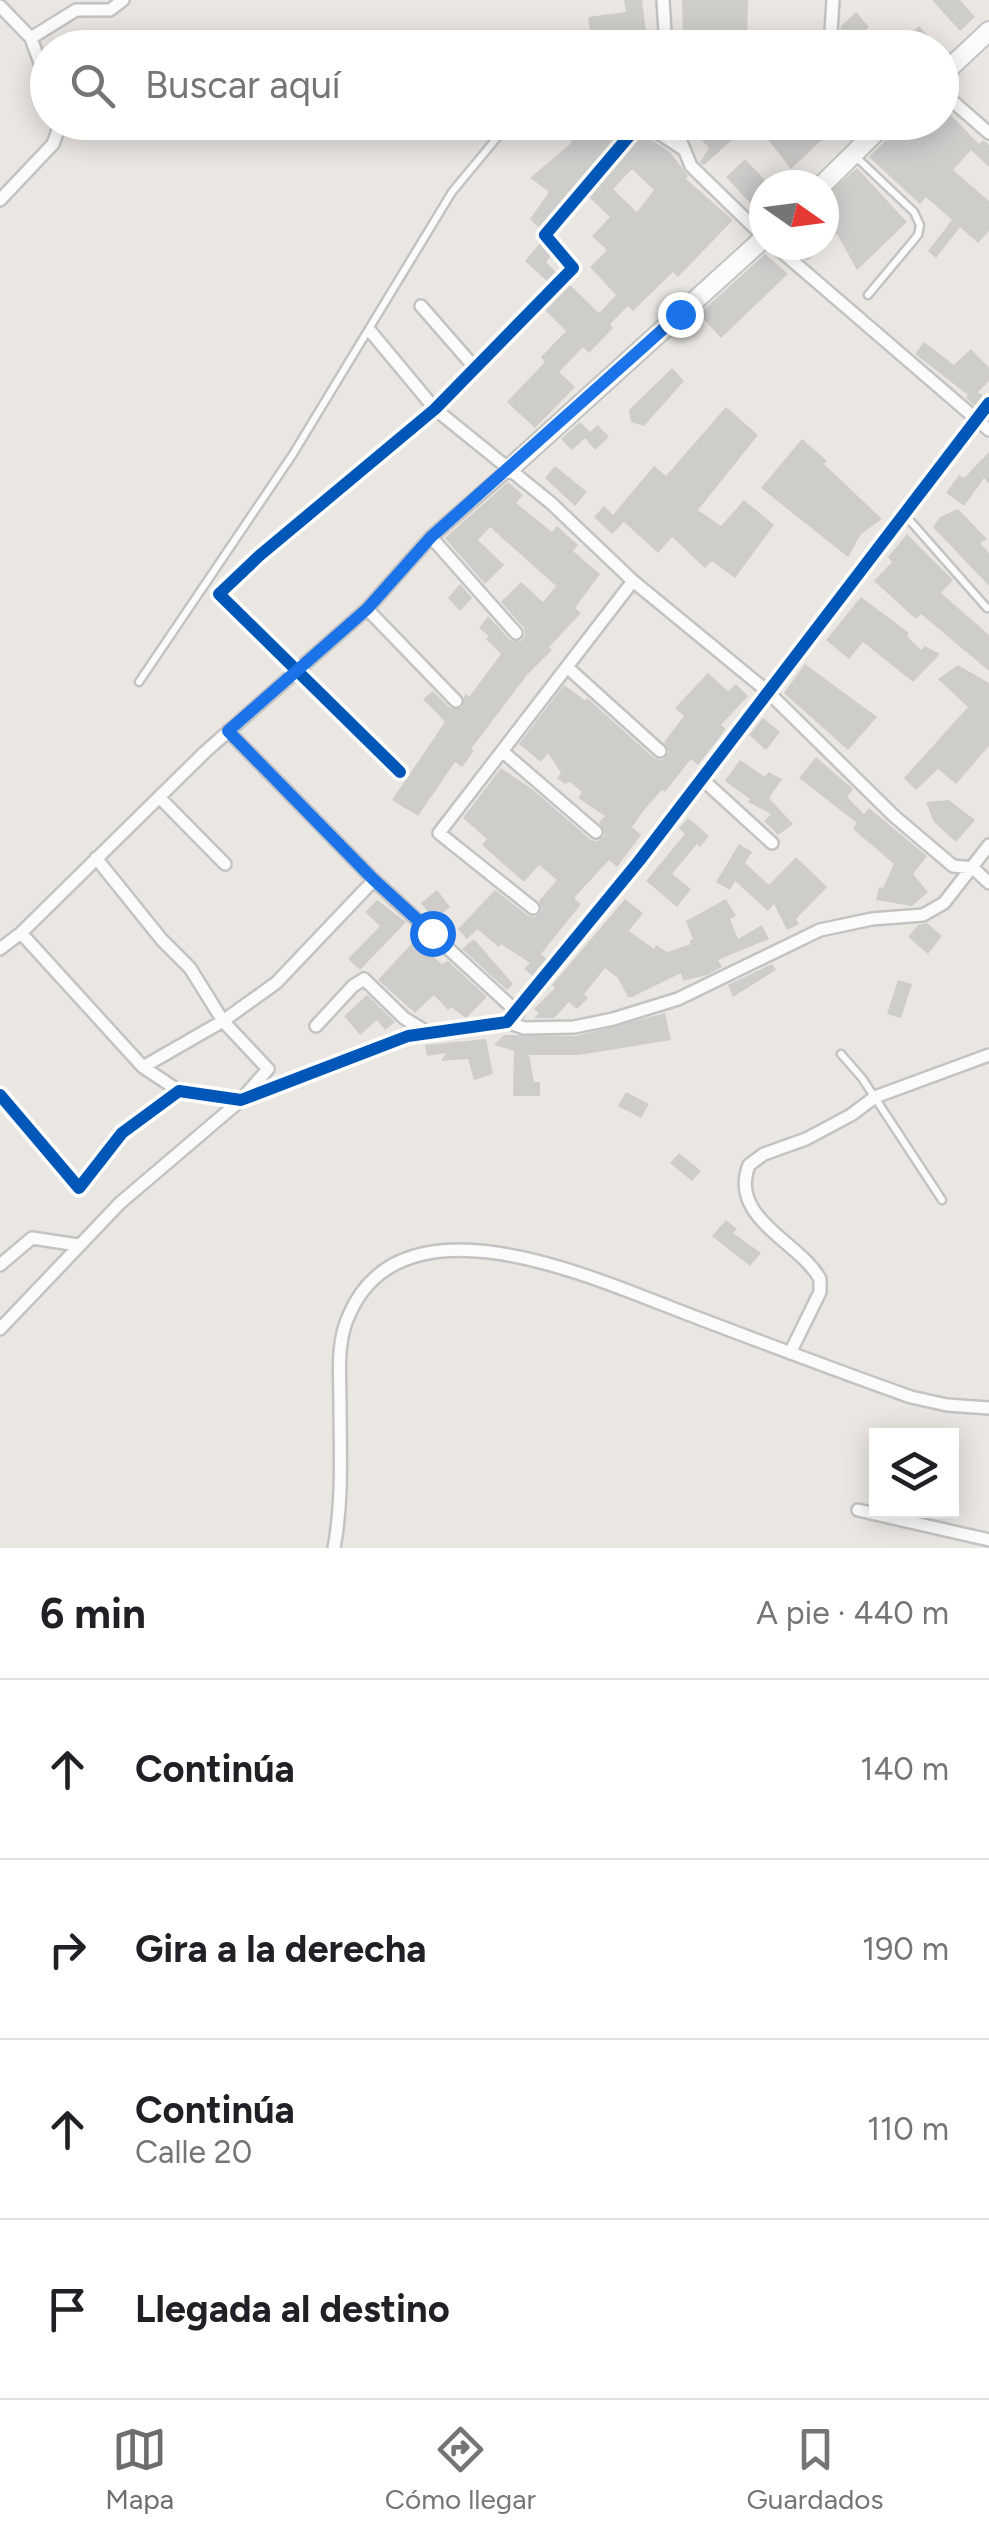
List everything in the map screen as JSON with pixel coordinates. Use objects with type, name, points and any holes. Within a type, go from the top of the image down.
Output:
[{"type":"main road","points":[[959,60],[989,31]]},
{"type":"main road","points":[[839,170],[869,140]]},
{"type":"main road","points":[[509,469],[749,251]]},
{"type":"street","points":[[44,30],[76,10],[110,10],[123,0]]},
{"type":"street","points":[[663,0],[665,30]]},
{"type":"street","points":[[831,30],[833,0]]},
{"type":"street","points":[[0,6],[30,37]]},
{"type":"street","points":[[959,107],[989,133]]},
{"type":"street","points":[[0,200],[54,140]]},
{"type":"street","points":[[400,772],[219,594],[258,556],[435,408],[573,268],[545,235],[627,140]]},
{"type":"street","points":[[668,140],[683,150]]},
{"type":"street","points":[[679,140],[690,166],[749,223]]},
{"type":"street","points":[[792,260],[989,430]]},
{"type":"street","points":[[422,306],[476,369]]},
{"type":"street","points":[[371,332],[435,408],[633,581],[767,690],[894,816],[953,866],[972,868],[989,883]]},
{"type":"street","points":[[507,1022],[702,779],[989,403]]},
{"type":"street","points":[[0,949],[228,731],[367,609],[431,537],[509,469]]},
{"type":"street","points":[[431,537],[516,633]]},
{"type":"street","points":[[532,908],[439,833],[633,581]]},
{"type":"street","points":[[367,609],[456,702]]},
{"type":"street","points":[[567,667],[660,751]]},
{"type":"street","points":[[228,731],[374,880],[518,1013]]},
{"type":"street","points":[[502,751],[596,832]]},
{"type":"street","points":[[702,779],[772,843]]},
{"type":"street","points":[[159,797],[224,864]]},
{"type":"street","points":[[20,932],[143,1067],[179,1091],[241,1100],[408,1036],[507,1022],[524,1028],[574,1027],[678,999],[820,930],[930,912],[944,903],[989,845]]},
{"type":"street","points":[[0,1328],[120,1203],[241,1100],[268,1069],[223,1021],[190,968],[162,940],[96,858]]},
{"type":"street","points":[[143,1067],[223,1021],[276,983],[374,880]]},
{"type":"street","points":[[316,1026],[364,979],[404,1018],[430,1034]]},
{"type":"street","points":[[790,1352],[820,1292],[820,1279],[764,1226],[744,1188],[749,1165],[764,1154],[806,1139],[851,1115],[875,1097],[989,1055]]},
{"type":"street","points":[[0,1095],[80,1188],[122,1133],[179,1091]]},
{"type":"street","points":[[0,1265],[32,1238],[78,1245]]},
{"type":"street","points":[[334,1548],[341,1488],[342,1336],[354,1304],[366,1286],[405,1260],[468,1250],[532,1260],[633,1292],[911,1397],[989,1408]]},
{"type":"street","points":[[858,1510],[989,1540]]},
{"type":"lane","points":[[139,682],[293,454],[444,206],[496,140]]},
{"type":"lane","points":[[854,156],[914,212],[920,225],[918,235],[868,294]]},
{"type":"lane","points":[[904,514],[986,608]]},
{"type":"lane","points":[[840,1054],[875,1097],[942,1200]]},
{"type":"building","points":[[624,0],[642,0],[646,30],[590,30],[588,17],[626,12]]},
{"type":"building","points":[[682,0],[748,0],[747,30],[683,30]]},
{"type":"building","points":[[932,0],[960,0],[975,17],[960,31]]},
{"type":"building","points":[[856,12],[869,27],[841,30]]},
{"type":"building","points":[[959,123],[979,144],[983,140],[989,145],[989,167],[971,150],[953,170],[989,201],[989,231],[978,243],[960,227],[936,258],[928,251],[952,220],[926,197],[920,204],[869,157],[886,140],[959,140]]},
{"type":"building","points":[[572,140],[613,140],[539,228],[530,219],[549,192],[530,178]]},
{"type":"building","points":[[638,140],[652,140],[670,152],[688,176],[686,179],[733,220],[678,277],[673,272],[633,311],[628,306],[589,353],[583,347],[559,372],[575,387],[535,428],[507,402],[545,362],[541,357],[566,331],[545,310],[570,285],[599,313],[616,295],[590,267],[607,250],[592,236],[610,217],[589,197]],"holes":[[[632,169],[654,190],[637,212],[613,189]]]},
{"type":"building","points":[[702,140],[732,140],[704,165],[700,162],[709,148]]},
{"type":"building","points":[[768,140],[822,140],[791,169]]},
{"type":"building","points":[[745,159],[755,170],[749,170],[749,202],[726,177]]},
{"type":"building","points":[[857,168],[907,222],[857,270],[839,238],[839,184]]},
{"type":"building","points":[[540,243],[551,256],[546,262],[556,272],[547,281],[525,261]]},
{"type":"building","points":[[758,260],[772,260],[788,274],[721,338],[699,314]]},
{"type":"building","points":[[924,342],[954,365],[971,349],[989,368],[989,381],[978,392],[983,396],[975,406],[966,398],[968,395],[915,354]]},
{"type":"building","points":[[672,368],[684,381],[644,426],[631,422],[629,410]]},
{"type":"building","points":[[726,407],[758,435],[698,510],[721,526],[744,500],[774,525],[735,578],[712,561],[705,568],[672,537],[658,553],[624,522],[612,534],[594,517],[604,506],[613,515],[654,466],[666,476]]},
{"type":"building","points":[[580,422],[590,432],[598,425],[609,437],[595,450],[585,438],[572,450],[561,439]]},
{"type":"building","points":[[802,439],[882,519],[861,534],[848,557],[761,488]]},
{"type":"building","points":[[989,452],[989,484],[984,478],[964,506],[946,493],[959,475],[964,478]]},
{"type":"building","points":[[555,466],[587,492],[575,506],[545,478]]},
{"type":"building","points":[[508,482],[523,495],[516,503],[552,532],[557,526],[578,545],[573,551],[600,574],[575,608],[581,613],[527,675],[471,749],[474,751],[462,767],[455,762],[418,816],[392,800],[445,722],[423,699],[433,691],[450,708],[462,708],[466,694],[469,697],[501,654],[479,628],[488,616],[510,640],[521,641],[524,628],[501,602],[521,582],[543,602],[556,586],[490,527],[478,540],[504,565],[485,584],[445,538]]},
{"type":"building","points":[[958,509],[987,539],[980,543],[989,553],[989,586],[933,527],[940,517]]},
{"type":"building","points":[[907,534],[953,580],[941,593],[989,635],[989,671],[921,614],[916,619],[874,581],[892,562],[888,557]]},
{"type":"building","points":[[460,584],[472,598],[460,611],[448,598]]},
{"type":"building","points":[[861,597],[909,633],[907,636],[921,650],[925,646],[940,654],[913,682],[863,642],[849,659],[826,640]]},
{"type":"building","points":[[805,664],[877,717],[848,750],[784,693]]},
{"type":"building","points":[[958,665],[989,683],[989,746],[956,784],[938,769],[916,790],[904,778],[968,707],[938,679]]},
{"type":"building","points":[[708,673],[728,691],[736,684],[748,696],[721,725],[726,729],[698,765],[691,759],[665,792],[662,790],[644,810],[632,827],[641,835],[617,867],[609,860],[574,898],[581,904],[541,954],[547,959],[533,976],[524,969],[530,963],[501,944],[499,947],[477,929],[467,939],[458,929],[495,890],[535,917],[542,910],[539,901],[557,880],[539,865],[524,882],[482,845],[487,839],[463,818],[501,768],[591,840],[598,841],[605,835],[599,822],[605,816],[578,798],[582,792],[570,782],[565,784],[557,778],[561,773],[548,753],[541,762],[519,744],[564,685],[586,701],[587,698],[654,758],[662,760],[669,752],[664,742],[684,716],[675,708]]},
{"type":"building","points":[[763,718],[780,732],[766,750],[749,735]]},
{"type":"building","points":[[816,757],[853,789],[847,797],[864,814],[869,808],[927,856],[913,874],[928,892],[912,906],[876,900],[879,887],[883,888],[894,864],[853,829],[857,823],[799,778]]},
{"type":"building","points":[[740,760],[765,777],[768,772],[782,779],[769,798],[793,824],[778,835],[764,821],[771,814],[748,802],[750,799],[725,781]]},
{"type":"building","points":[[949,800],[975,820],[956,842],[934,822],[926,802]]},
{"type":"building","points":[[688,818],[709,836],[700,847],[697,844],[672,874],[691,889],[677,907],[646,881],[685,834],[679,828]]},
{"type":"building","points":[[739,844],[752,852],[745,863],[769,885],[796,857],[827,887],[796,919],[799,924],[787,930],[774,904],[768,911],[735,881],[730,890],[716,882]]},
{"type":"building","points":[[437,890],[450,907],[434,920],[421,903]]},
{"type":"building","points":[[625,899],[643,913],[629,931],[654,949],[656,945],[667,952],[691,944],[693,939],[686,921],[726,899],[736,916],[730,919],[738,939],[762,925],[769,939],[718,960],[722,967],[707,975],[683,981],[681,973],[632,997],[605,968],[577,1009],[569,1002],[554,1018],[534,1018],[539,1013],[534,1009],[555,988],[552,985]]},
{"type":"building","points":[[377,900],[406,922],[360,970],[348,959],[380,926],[365,912]]},
{"type":"building","points":[[927,923],[942,936],[928,954],[908,937],[918,925]]},
{"type":"building","points":[[474,939],[513,984],[507,990],[462,949]]},
{"type":"building","points":[[414,941],[442,964],[448,961],[487,997],[466,1018],[451,1007],[448,1010],[434,995],[415,1013],[378,980]]},
{"type":"building","points":[[772,964],[776,970],[733,997],[728,985]]},
{"type":"building","points":[[898,980],[912,984],[901,1018],[887,1014]]},
{"type":"building","points":[[367,995],[395,1022],[385,1030],[377,1020],[360,1035],[344,1016]]},
{"type":"building","points":[[665,1013],[671,1040],[579,1055],[529,1055],[534,1082],[540,1082],[540,1096],[513,1096],[514,1051],[494,1045],[504,1035],[576,1036]]},
{"type":"building","points":[[486,1039],[493,1074],[474,1080],[468,1059],[441,1061],[446,1053],[427,1056],[425,1045]]},
{"type":"building","points":[[626,1092],[649,1104],[641,1118],[618,1106]]},
{"type":"building","points":[[679,1153],[701,1171],[692,1181],[670,1163]]},
{"type":"building","points":[[726,1220],[737,1229],[733,1233],[761,1253],[750,1266],[712,1236]]},
{"type":"cycle path","points":[[400,772],[219,594],[435,409],[573,268],[545,235],[626,140]]},
{"type":"cycle path","points":[[0,1095],[79,1188],[122,1133],[179,1091],[241,1100],[408,1036],[507,1022],[639,861],[989,403]]},
{"type":"route","points":[[432,933],[374,880],[228,731],[367,609],[431,537],[680,314]]}]
